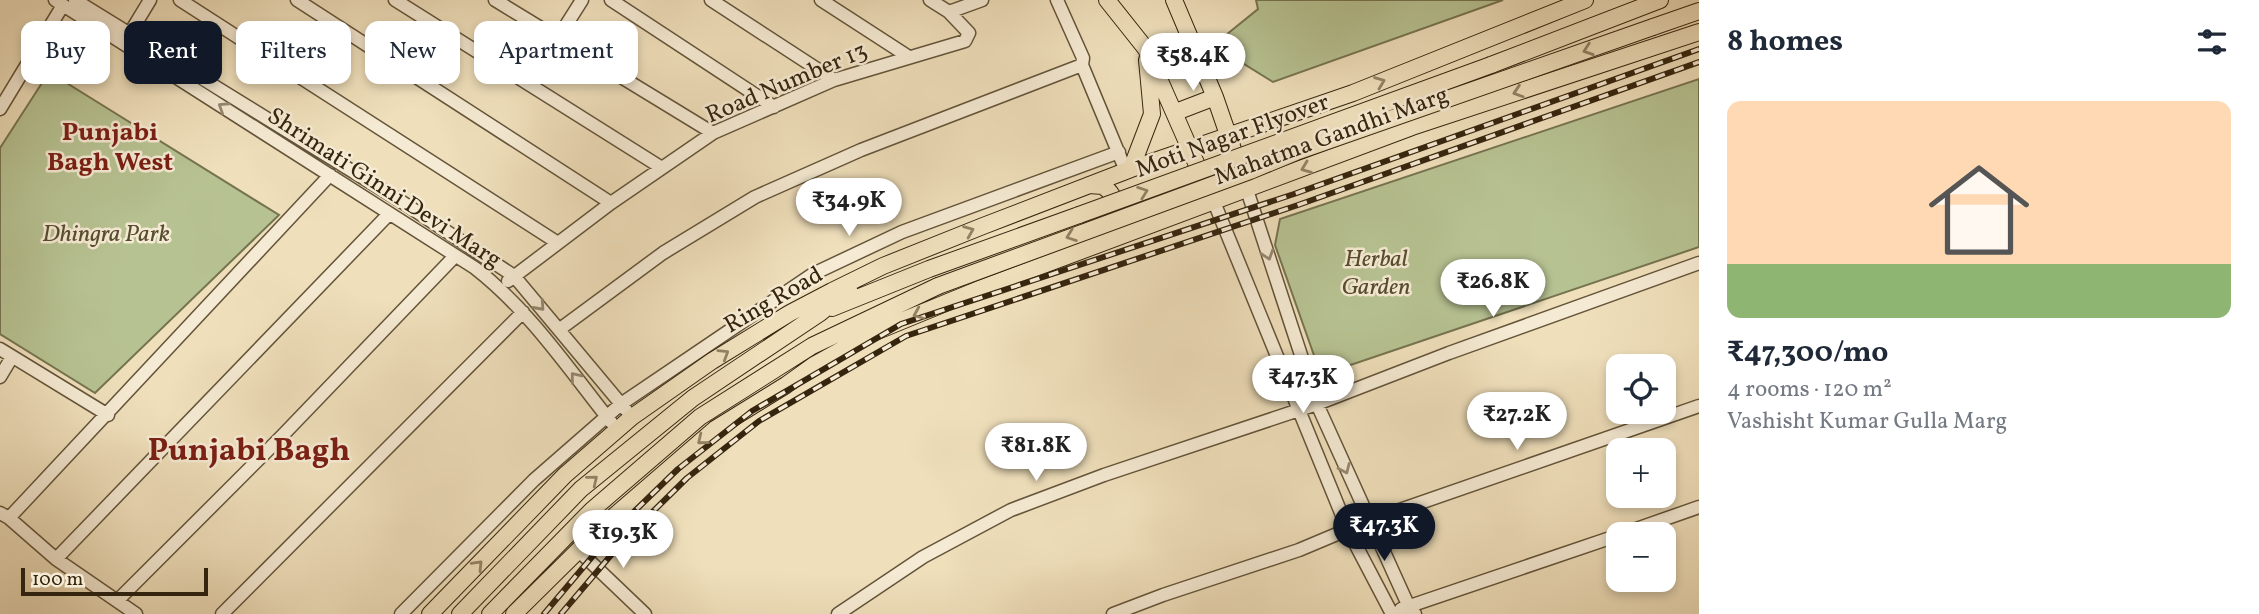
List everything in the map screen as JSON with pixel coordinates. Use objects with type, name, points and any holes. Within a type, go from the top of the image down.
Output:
[{"type":"main road","points":[[1107,0],[1146,49],[1214,202]]},
{"type":"main road","points":[[1174,0],[1215,97],[1244,183]]},
{"type":"main road","name":"Mahatma Gandhi Marg","points":[[1409,71],[1585,0]]},
{"type":"main road","name":"Moti Nagar Flyover","points":[[820,313],[929,269],[1491,65],[1660,0]]},
{"type":"main road","points":[[490,614],[592,510],[700,417],[812,346],[938,286],[1296,152],[1699,11]]},
{"type":"main road","name":"Mahatma Gandhi Marg","points":[[733,417],[814,365],[870,334],[982,288],[1214,202],[1244,183],[1699,32]]},
{"type":"main road","points":[[1128,170],[1152,114],[1146,49]]},
{"type":"main road","name":"Ring Road","points":[[430,614],[565,475],[632,417],[712,360],[790,313],[883,266],[1087,186],[1409,71]]},
{"type":"main road","points":[[1353,93],[1342,106],[1343,117],[1349,129],[1364,136],[1393,135]]},
{"type":"main road","points":[[1176,112],[1215,97]]},
{"type":"main road","points":[[1087,186],[1102,186],[1114,197],[1116,216],[1105,242]]},
{"type":"main road","points":[[460,614],[581,489],[693,398],[820,313],[845,291],[883,266]]},
{"type":"main road","points":[[514,614],[660,474],[785,375],[812,346]]},
{"type":"street","points":[[137,21],[150,0]]},
{"type":"street","points":[[180,0],[558,243]]},
{"type":"street","points":[[297,0],[611,203]]},
{"type":"street","points":[[395,0],[662,168]]},
{"type":"street","points":[[495,0],[516,6],[536,21]]},
{"type":"street","points":[[569,21],[582,0]]},
{"type":"street","points":[[611,0],[774,107]]},
{"type":"street","points":[[711,0],[834,80]]},
{"type":"street","points":[[821,0],[909,57]]},
{"type":"street","points":[[930,0],[949,12],[982,0]]},
{"type":"street","points":[[1057,0],[1128,170]]},
{"type":"street","points":[[0,109],[64,2]]},
{"type":"street","name":"Shrimati Ginni Devi Marg","points":[[64,2],[124,36]]},
{"type":"street","name":"Road Number 13","points":[[499,287],[611,203],[713,133],[834,80],[965,41],[968,33],[949,12]]},
{"type":"street","points":[[560,329],[663,253],[755,197],[861,150],[1082,65]]},
{"type":"street","name":"Shrimati Ginni Devi Marg","points":[[195,84],[499,287],[523,312],[618,430]]},
{"type":"street","name":"Shrimati Ginni Devi Marg","points":[[204,84],[399,200],[514,276],[632,417]]},
{"type":"street","points":[[633,84],[713,133]]},
{"type":"street","points":[[401,614],[534,480],[621,404],[813,274],[902,232],[1119,152]]},
{"type":"street","points":[[136,614],[56,559],[5,516],[108,415],[330,176]]},
{"type":"street","points":[[1244,183],[1317,404],[1368,521],[1412,610]]},
{"type":"street","points":[[1214,202],[1348,530],[1390,614],[1412,610],[1606,539]]},
{"type":"street","points":[[56,559],[389,214]]},
{"type":"street","points":[[117,601],[281,437],[455,256]]},
{"type":"street","points":[[838,614],[923,557],[1011,510],[1104,475],[1317,404],[1449,353],[1699,263]]},
{"type":"street","points":[[222,614],[523,312]]},
{"type":"street","points":[[0,349],[108,415]]},
{"type":"street","points":[[0,377],[12,357]]},
{"type":"street","points":[[1113,614],[1299,550],[1368,521],[1699,406]]},
{"type":"street","points":[[1656,522],[1699,508]]},
{"type":"street","points":[[579,551],[645,614]]},
{"type":"green space","points":[[1256,0],[1503,0],[1273,82],[1228,54],[1221,39],[1258,9]]},
{"type":"green space","name":"Herbal Garden","points":[[1699,79],[1699,247],[1321,375],[1275,245],[1280,219]]},
{"type":"green space","name":"Dhingra Park","points":[[41,84],[68,84],[279,215],[95,393],[0,334],[0,148]]},
{"type":"railway","points":[[544,614],[613,532],[678,469],[752,411],[901,324],[1294,194],[1699,49]]},
{"type":"railway","points":[[561,614],[623,541],[687,478],[759,421],[906,336],[1298,205],[1699,62]]},
{"type":"district","name":"Punjabi Bagh West","points":[[110,146]]},
{"type":"district","name":"Punjabi Bagh","points":[[249,449]]}]
